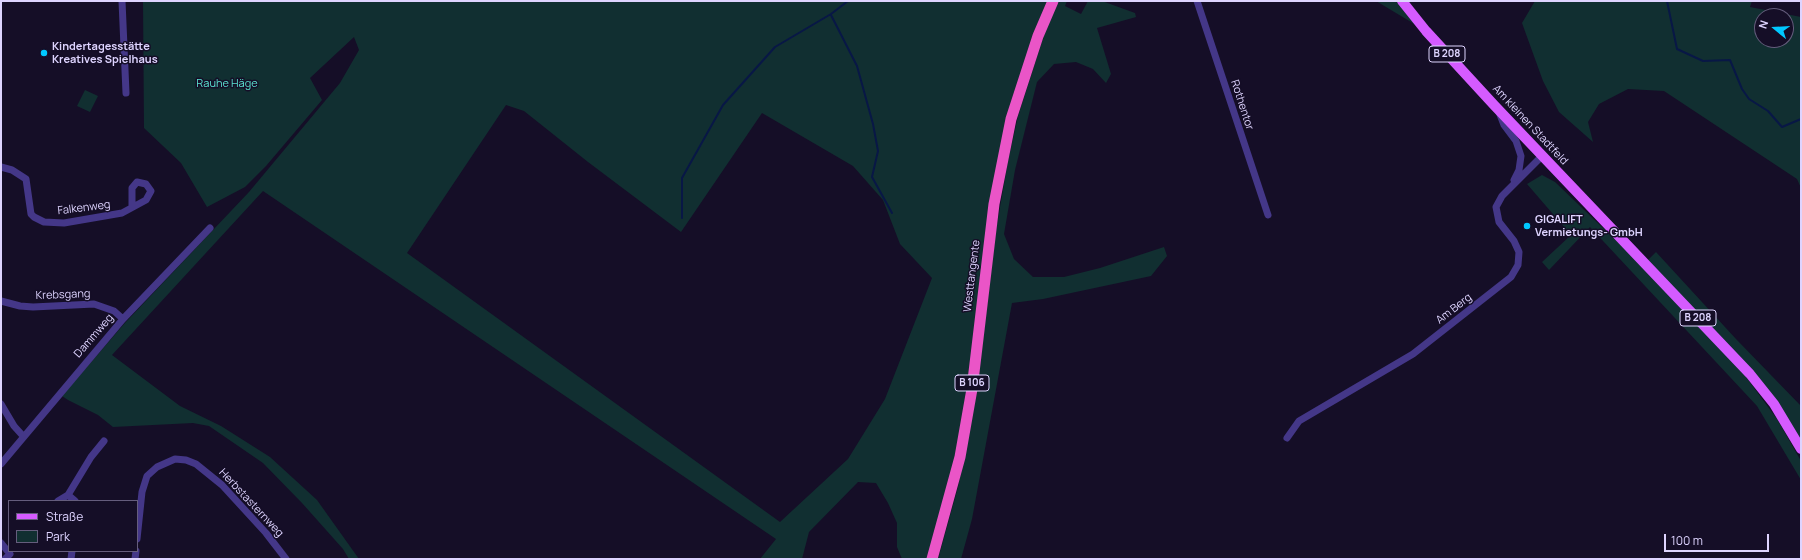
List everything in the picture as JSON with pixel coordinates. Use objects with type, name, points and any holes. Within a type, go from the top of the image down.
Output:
[{"type":"highway","name":"Westtangente","points":[[932,559],[960,457],[972,389],[994,204],[1011,119],[1038,36],[1053,1]]},
{"type":"main road","name":"Am kleinen Stadtfeld","points":[[1402,1],[1426,31],[1498,109],[1646,262],[1757,382],[1783,419],[1801,449]]},
{"type":"street","points":[[122,1],[126,93]]},
{"type":"street","name":"Rothentor","points":[[1197,1],[1268,215]]},
{"type":"street","points":[[1498,109],[1504,125],[1516,141],[1521,156],[1519,170],[1512,186]]},
{"type":"street","name":"Am Berg","points":[[1287,438],[1299,421],[1413,354],[1511,277],[1518,265],[1520,252],[1514,241],[1499,222],[1496,212],[1500,199],[1542,156]]},
{"type":"street","name":"Falkenweg","points":[[1,167],[12,170],[26,179],[31,214],[44,222],[64,223],[114,216],[132,206]]},
{"type":"street","name":"Dammweg","points":[[1,464],[123,319],[210,228]]},
{"type":"street","name":"Krebsgang","points":[[1,301],[20,306],[33,307],[94,304],[114,311],[123,319]]},
{"type":"street","points":[[1,404],[14,426],[23,436]]},
{"type":"street","points":[[60,500],[68,495],[90,457],[104,441]]},
{"type":"street","name":"Herbstasternweg","points":[[138,530],[142,492],[147,476],[157,467],[175,459],[186,460],[196,464],[222,485],[266,533],[286,559]]},
{"type":"street","points":[[68,495],[74,500]]},
{"type":"street","points":[[1,543],[9,555]]},
{"type":"green space","name":"Rauhe Häge","points":[[143,1],[1055,1],[1011,119],[972,389],[932,559],[902,559],[897,547],[897,523],[888,503],[876,483],[858,482],[809,532],[802,559],[760,559],[776,539],[263,191],[112,355],[180,406],[221,426],[270,457],[317,500],[359,559],[349,559],[343,549],[302,503],[263,463],[209,426],[193,423],[113,427],[98,415],[62,396],[124,324],[249,192],[340,83],[359,50],[354,37],[310,78],[322,100],[266,166],[245,187],[207,207],[181,163],[144,128]],"holes":[[[506,105],[524,111],[588,162],[681,232],[762,113],[853,166],[883,200],[900,244],[932,278],[885,399],[848,459],[780,522],[407,253]]]},
{"type":"green space","points":[[1055,1],[1067,1],[1065,6],[1081,14],[1088,1],[1102,1],[1135,13],[1136,17],[1097,28],[1111,74],[1106,83],[1093,69],[1076,62],[1054,64],[1037,82],[1015,170],[1004,234],[1014,259],[1033,277],[1064,277],[1100,268],[1164,247],[1167,256],[1151,276],[1043,299],[1012,303],[972,519],[961,559],[938,559],[958,487],[976,396],[996,230],[1008,161],[1018,116]]},
{"type":"green space","points":[[1376,1],[1402,1],[1426,31]]},
{"type":"green space","points":[[1535,1],[1752,1],[1750,7],[1755,8],[1754,48],[1794,48],[1794,16],[1801,17],[1801,188],[1797,179],[1664,91],[1628,89],[1599,104],[1588,122],[1593,142],[1559,112],[1543,81],[1522,23]]},
{"type":"green space","points":[[85,90],[98,96],[90,112],[77,106]]},
{"type":"green space","points":[[1542,175],[1555,182],[1628,252],[1743,373],[1777,419],[1801,461],[1801,480],[1757,406],[1590,227],[1549,270],[1542,262],[1571,235],[1527,184]]},
{"type":"green space","points":[[1656,252],[1736,339],[1801,406],[1801,444],[1767,390],[1648,260]]},
{"type":"waterway","points":[[682,218],[682,178],[723,105],[775,47],[831,14],[848,1]]},
{"type":"waterway","points":[[1667,1],[1677,49],[1703,61],[1730,60],[1742,89],[1749,99],[1768,111],[1782,127],[1801,119]]},
{"type":"waterway","points":[[831,15],[857,66],[873,124],[878,151],[872,177],[892,213]]},
{"type":"place","name":"Kindertagesstätte Kreatives Spielhaus","points":[[44,53]]},
{"type":"place","name":"GIGALIFT Vermietungs- GmbH","points":[[1527,226]]}]
